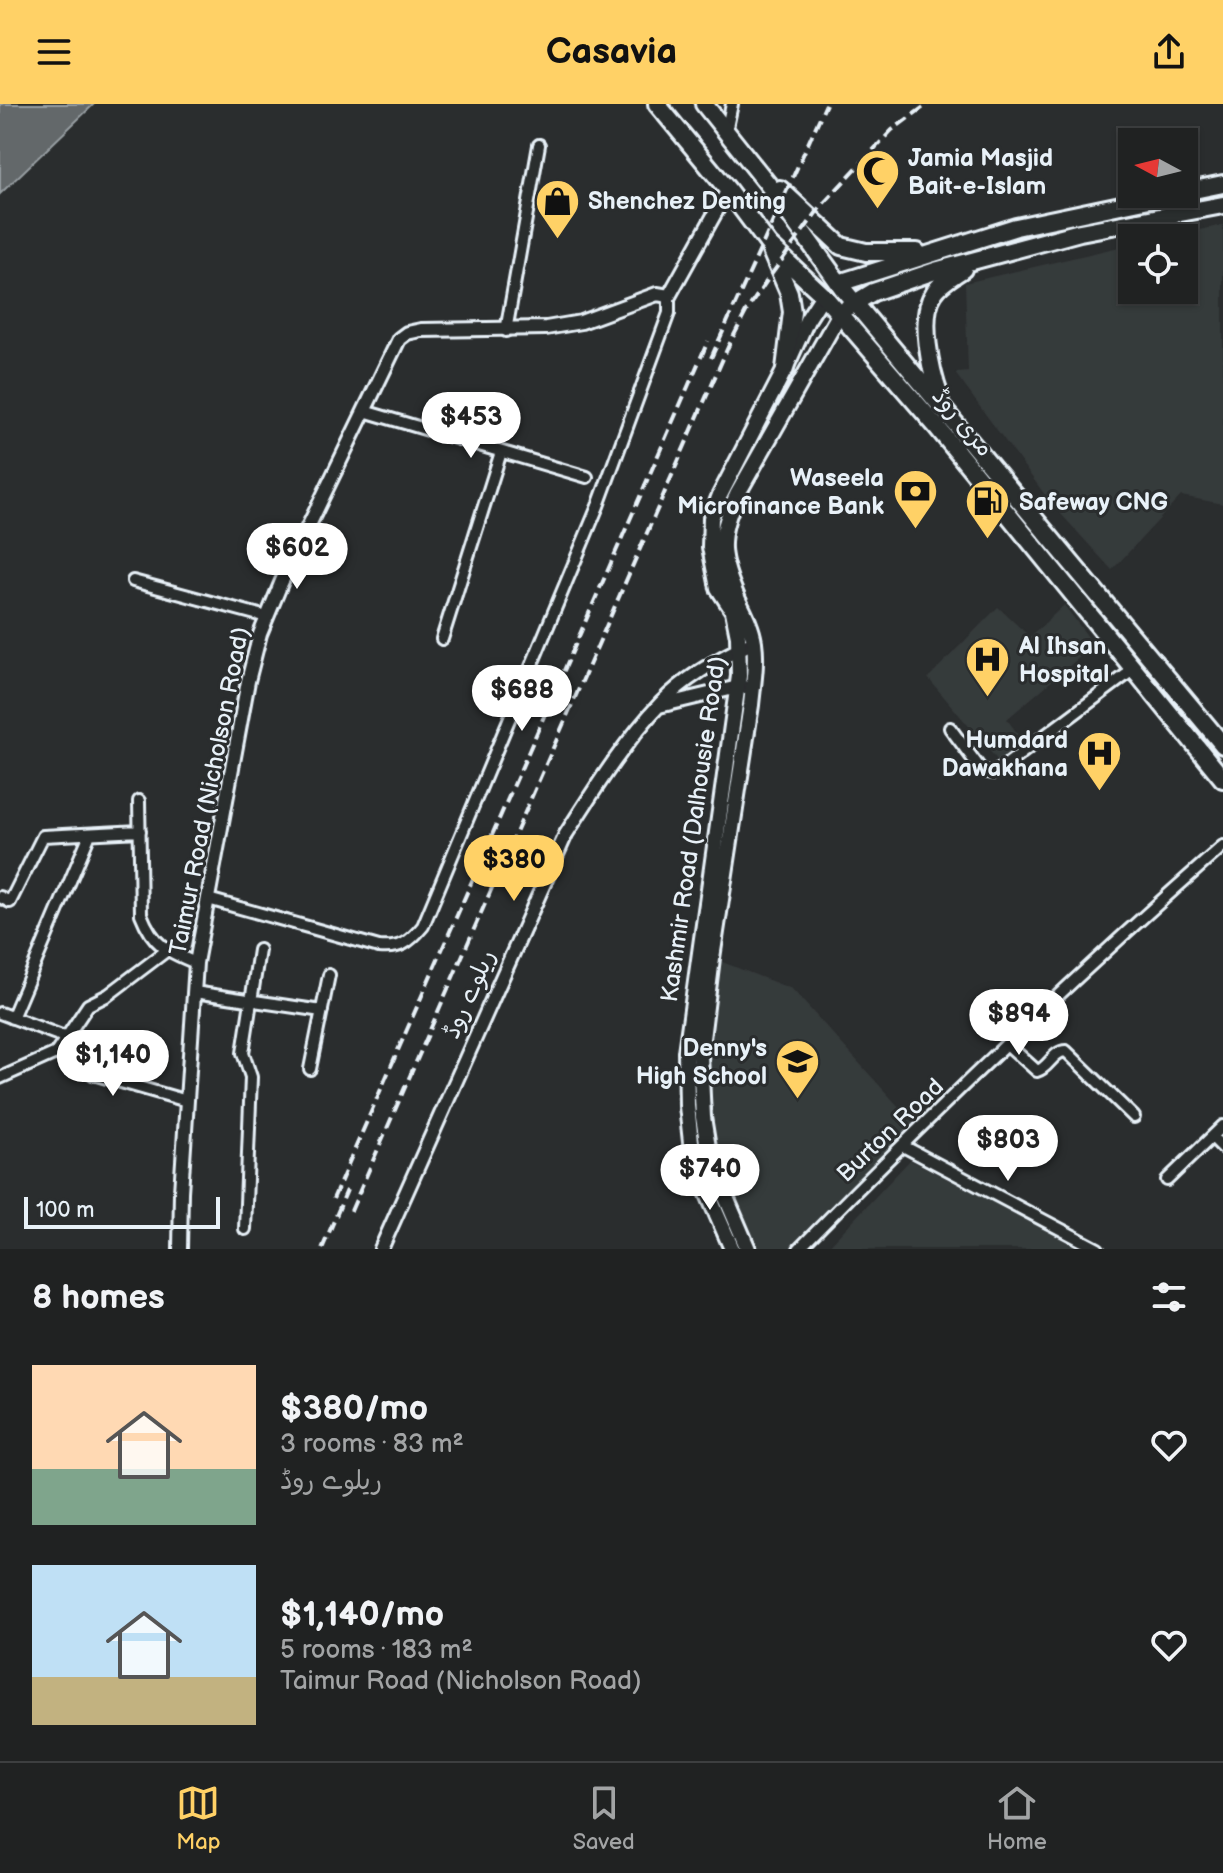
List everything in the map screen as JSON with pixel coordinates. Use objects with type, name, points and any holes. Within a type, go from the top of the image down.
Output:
[{"type":"main road","name":"مری روڈ","points":[[657,104],[769,245],[840,313],[946,437],[1223,779]]},
{"type":"main road","name":"مری روڈ","points":[[704,104],[839,283],[1223,745]]},
{"type":"main road","points":[[746,158],[841,246],[866,252],[935,252]]},
{"type":"main road","points":[[1198,189],[1223,184]]},
{"type":"main road","points":[[840,313],[873,292],[978,260],[1080,232],[1223,205]]},
{"type":"main road","points":[[839,283],[1016,227],[1118,206]]},
{"type":"main road","points":[[769,245],[789,293],[792,312],[785,369]]},
{"type":"main road","points":[[943,407],[930,355],[926,319],[929,302],[934,291],[978,260]]},
{"type":"main road","name":"Kashmir Road (Dalhousie Road)","points":[[748,1249],[710,1160],[703,1117],[700,1055],[745,688],[733,611],[718,588],[710,547],[711,518],[807,320],[823,295]]},
{"type":"main road","name":"Kashmir Road (Dalhousie Road)","points":[[732,1249],[692,1151],[686,1052],[754,642],[724,558],[721,540],[724,524],[737,495],[840,313]]},
{"type":"street","points":[[726,132],[732,104]]},
{"type":"street","points":[[506,331],[539,145]]},
{"type":"street","points":[[208,899],[379,947],[398,949],[423,926],[598,506],[669,313],[669,296],[728,190]]},
{"type":"street","name":"Taimur Road (Nicholson Road)","points":[[180,1249],[196,963],[248,681],[267,617],[282,581],[399,339],[407,333],[447,329],[506,331],[581,322],[657,294],[669,296]]},
{"type":"street","points":[[364,411],[587,477]]},
{"type":"street","points":[[442,639],[501,452]]},
{"type":"street","points":[[133,581],[267,617]]},
{"type":"street","name":"ریلوے روڈ","points":[[381,1249],[566,834],[598,784],[659,706],[714,662],[754,642]]},
{"type":"street","points":[[950,728],[982,771],[995,773],[1134,669]]},
{"type":"street","points":[[659,706],[745,688]]},
{"type":"street","points":[[139,801],[141,914],[148,931],[166,951],[196,963]]},
{"type":"street","points":[[0,897],[10,902],[43,836],[140,831]]},
{"type":"street","points":[[12,1018],[90,834]]},
{"type":"street","name":"Burton Road","points":[[799,1249],[1136,923],[1223,846]]},
{"type":"street","points":[[245,1229],[251,1077],[243,1053],[259,950]]},
{"type":"street","points":[[0,1078],[56,1053],[88,1005],[108,995],[166,951]]},
{"type":"street","points":[[310,1069],[329,975]]},
{"type":"street","points":[[194,992],[322,1011]]},
{"type":"street","points":[[0,1013],[67,1038]]},
{"type":"street","points":[[1008,1045],[1037,1071],[1042,1070],[1062,1050],[1071,1054],[1134,1117]]},
{"type":"street","points":[[56,1053],[93,1074],[187,1101]]},
{"type":"street","points":[[1167,1180],[1223,1126]]},
{"type":"street","points":[[1212,1137],[1223,1148]]},
{"type":"street","points":[[903,1146],[1098,1249]]},
{"type":"shaded area","points":[[0,104],[94,104],[0,194]]},
{"type":"shaded area","points":[[1223,225],[1223,504],[1181,496],[1112,570],[1051,503],[955,373],[968,372],[965,283],[1118,247],[1118,304],[1198,304],[1198,230]]},
{"type":"shaded area","name":"Al Ihsan Hospital","points":[[1064,605],[1094,645],[1007,719],[1024,743],[999,762],[928,678],[998,607],[1030,637]]},
{"type":"shaded area","name":"Denny's High School","points":[[712,958],[792,989],[919,1129],[799,1249],[748,1249],[736,1226],[703,1117]]},
{"type":"shaded area","points":[[910,1160],[1087,1249],[826,1249]]},
{"type":"railway","points":[[711,358],[826,104]]},
{"type":"railway","points":[[351,1211],[728,347],[747,310],[822,205],[892,130],[928,104]]},
{"type":"railway","points":[[333,1199],[708,341]]},
{"type":"railway","points":[[322,1249],[347,1190]]},
{"type":"place","name":"Jamia Masjid Bait-e-Islam","points":[[877,211]]},
{"type":"place","name":"Shenchez Denting","points":[[557,240]]},
{"type":"place","name":"Waseela Microfinance Bank","points":[[915,531]]},
{"type":"place","name":"Safeway CNG","points":[[988,541]]},
{"type":"place","name":"Al Ihsan Hospital","points":[[988,699]]},
{"type":"place","name":"Humdard Dawakhana","points":[[1099,793]]},
{"type":"place","name":"Denny's High School","points":[[798,1101]]}]
